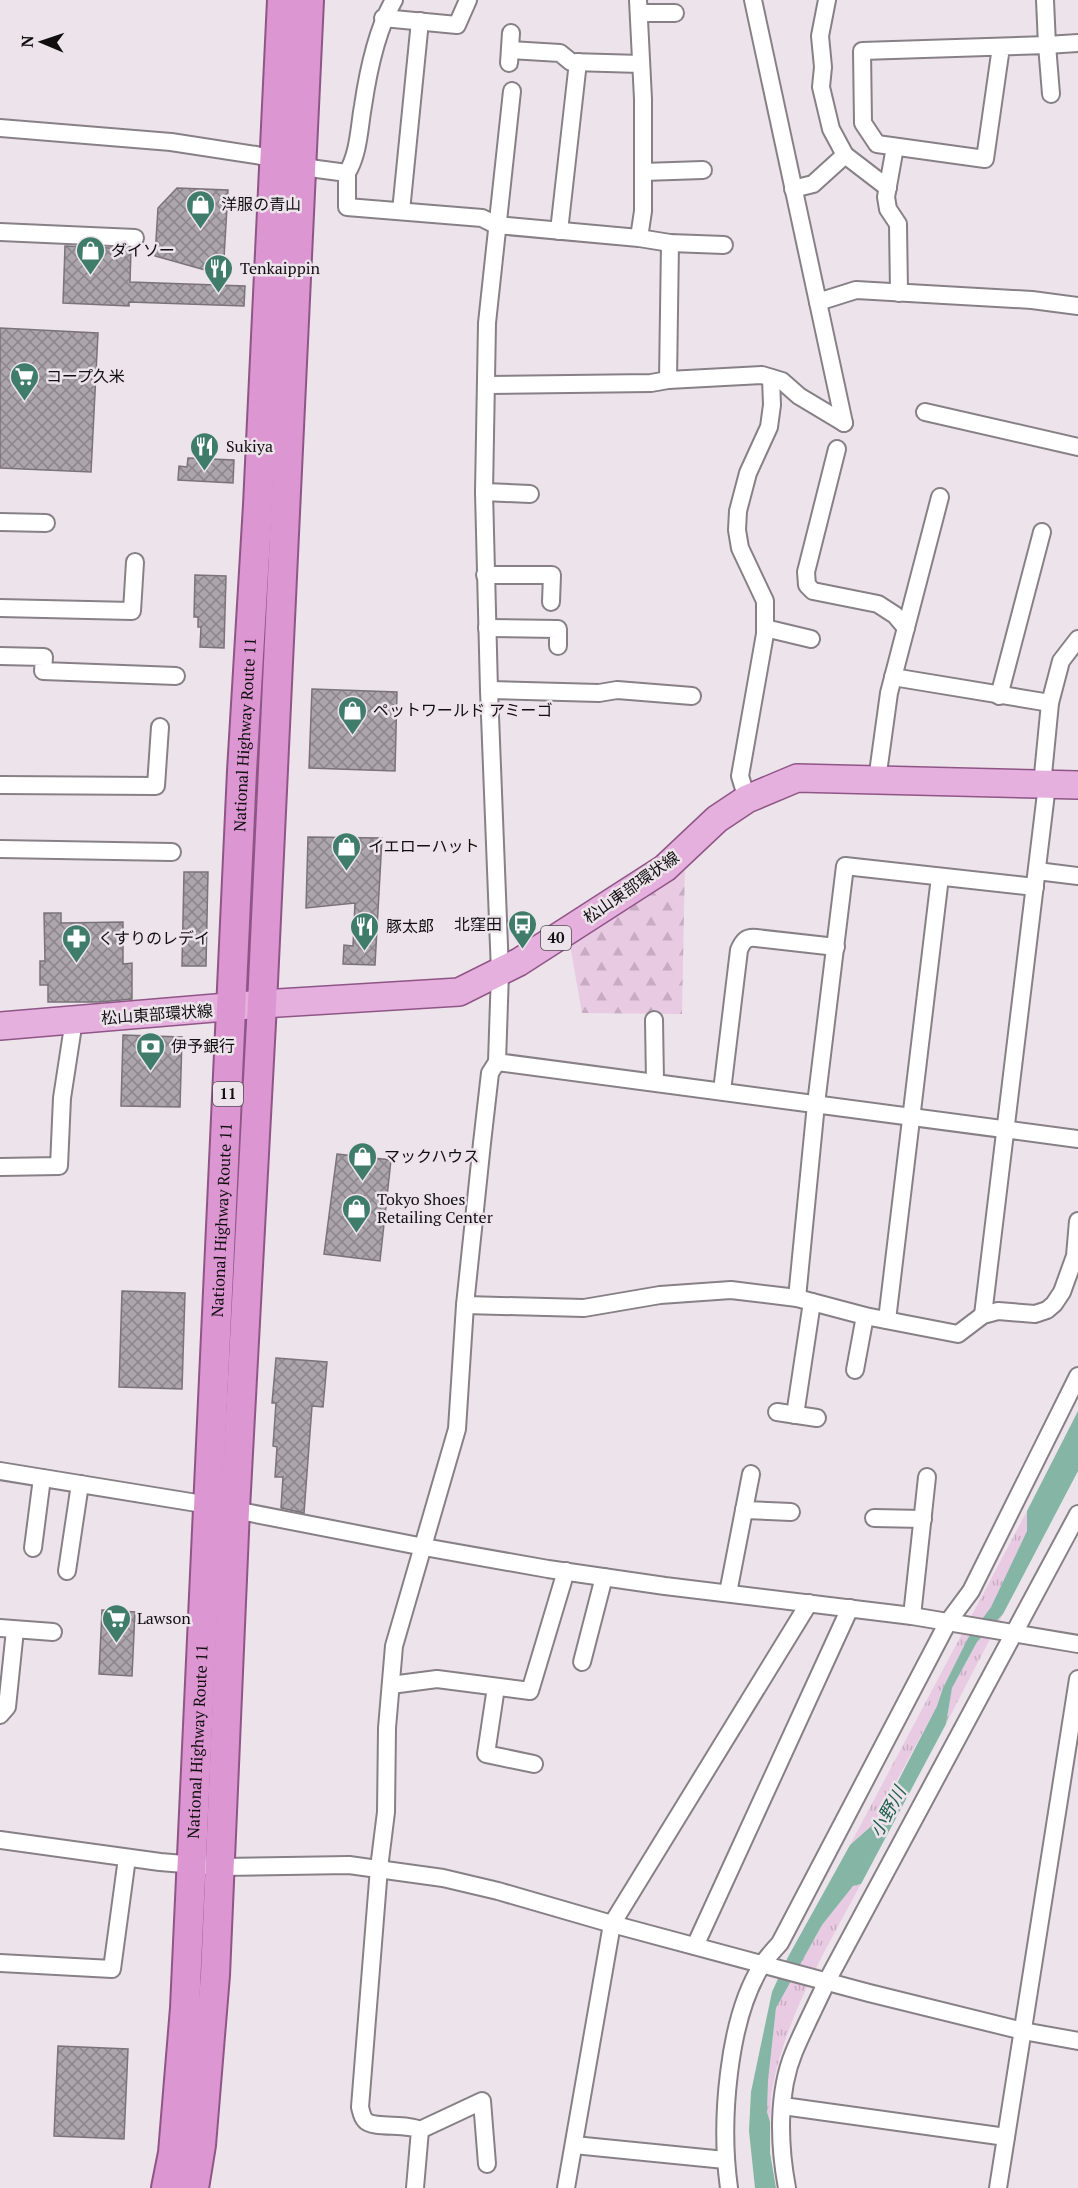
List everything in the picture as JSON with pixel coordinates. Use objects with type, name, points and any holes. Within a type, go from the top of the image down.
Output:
[{"type":"highway","name":"National Highway Route 11","points":[[166,2188],[173,2153],[185,2008],[190,1865],[222,1507],[262,1004],[288,163],[282,0]]},
{"type":"highway","name":"National Highway Route 11","points":[[194,2188],[201,2145],[214,1986],[220,1867],[222,1507],[232,1008],[288,163],[309,0]]},
{"type":"main road","name":"松山東部環状線","points":[[0,1026],[262,1004],[459,992],[500,972],[664,868],[717,819],[747,799],[797,778],[1078,785]]},
{"type":"street","points":[[394,0],[383,18],[365,93],[354,161],[347,173],[346,207],[482,218],[496,225],[670,243],[724,245]]},
{"type":"street","points":[[383,18],[457,25],[468,0]]},
{"type":"street","points":[[487,385],[651,383],[762,375],[782,381],[799,396],[844,423],[753,0]]},
{"type":"street","points":[[827,0],[820,36],[823,67],[821,87],[831,129],[845,155],[888,188]]},
{"type":"street","points":[[1045,0],[1051,94]]},
{"type":"street","points":[[639,238],[643,211],[643,172],[639,6],[675,13]]},
{"type":"street","points":[[400,211],[420,21]]},
{"type":"street","points":[[1001,46],[985,159],[878,144],[863,123],[862,51],[1078,43]]},
{"type":"street","points":[[510,49],[560,53],[571,62],[641,64]]},
{"type":"street","points":[[559,231],[578,62]]},
{"type":"street","points":[[487,2164],[482,2101],[420,2130],[407,2125],[370,2124],[364,2119],[360,2107],[379,1868],[386,1812],[387,1728],[394,1646],[457,1429],[465,1305],[490,1073],[497,1062],[500,972],[484,492],[487,323],[512,91]]},
{"type":"street","points":[[0,128],[171,142],[347,173]]},
{"type":"street","points":[[895,147],[886,197],[888,209],[898,224],[899,293]]},
{"type":"street","points":[[793,189],[813,184],[845,155]]},
{"type":"street","points":[[643,172],[703,170]]},
{"type":"street","points":[[0,232],[135,238]]},
{"type":"street","points":[[668,380],[670,243]]},
{"type":"street","points":[[818,302],[856,290],[1032,300],[1078,306]]},
{"type":"street","points":[[747,799],[740,776],[765,628],[765,601],[740,548],[737,530],[738,511],[748,473],[769,427],[772,405],[771,378]]},
{"type":"street","points":[[925,412],[1078,447]]},
{"type":"street","points":[[837,449],[806,572],[807,585],[813,591],[878,604],[895,615],[906,628]]},
{"type":"street","points":[[484,492],[530,494]]},
{"type":"street","points":[[877,780],[889,693],[940,497]]},
{"type":"street","points":[[0,522],[46,523]]},
{"type":"street","points":[[999,696],[1041,532]]},
{"type":"street","points":[[0,608],[132,611],[135,562]]},
{"type":"street","points":[[485,575],[552,576],[551,602]]},
{"type":"street","points":[[487,628],[558,629],[558,646]]},
{"type":"street","points":[[765,628],[811,639]]},
{"type":"street","points":[[983,1315],[1036,879],[1050,703],[1061,661],[1078,639]]},
{"type":"street","points":[[0,656],[44,657],[44,670],[176,676]]},
{"type":"street","points":[[893,677],[1050,703]]},
{"type":"street","points":[[489,690],[598,693],[617,690],[692,696]]},
{"type":"street","points":[[0,786],[156,786],[160,727]]},
{"type":"street","points":[[0,849],[172,852]]},
{"type":"street","points":[[795,1415],[805,1300],[816,1104],[845,866],[940,877],[1036,879],[1078,876]]},
{"type":"street","points":[[887,1320],[940,877]]},
{"type":"street","points":[[722,1091],[740,950],[744,941],[756,938],[836,947]]},
{"type":"street","points":[[0,1167],[59,1166],[62,1098],[74,1020]]},
{"type":"street","points":[[654,1020],[655,1083]]},
{"type":"street","points":[[497,1062],[1078,1139]]},
{"type":"street","points":[[465,1305],[584,1308],[660,1294],[731,1290],[805,1300],[865,1316],[958,1334],[983,1315],[998,1311],[1035,1314],[1047,1310],[1054,1304],[1062,1292],[1076,1257],[1078,1221]]},
{"type":"street","points":[[855,1370],[865,1316]]},
{"type":"street","points":[[729,2188],[724,2133],[732,2055],[738,2024],[766,1966],[952,1622],[971,1591],[1078,1376]]},
{"type":"street","points":[[777,1412],[817,1418]]},
{"type":"street","points":[[0,1471],[222,1507],[566,1572],[912,1616],[1078,1644]]},
{"type":"street","points":[[728,1593],[751,1474]]},
{"type":"street","points":[[912,1616],[927,1477]]},
{"type":"street","points":[[33,1548],[42,1478]]},
{"type":"street","points":[[66,1571],[80,1484]]},
{"type":"street","points":[[744,1510],[791,1512]]},
{"type":"street","points":[[787,2188],[781,2156],[783,2106],[794,2054],[825,1980],[1010,1632],[1078,1514]]},
{"type":"street","points":[[874,1518],[923,1519]]},
{"type":"street","points":[[391,1685],[436,1679],[530,1691],[566,1572]]},
{"type":"street","points":[[582,1662],[604,1577]]},
{"type":"street","points":[[566,2188],[612,1924],[809,1603]]},
{"type":"street","points":[[694,1946],[850,1608]]},
{"type":"street","points":[[0,1715],[7,1707],[7,1629],[53,1632]]},
{"type":"street","points":[[998,2188],[1078,1679]]},
{"type":"street","points":[[496,1687],[486,1754],[522,1767]]},
{"type":"street","points":[[0,1840],[190,1865],[220,1867],[350,1865],[443,1878],[825,1980],[869,1994],[1023,2031],[1078,2041]]},
{"type":"street","points":[[0,1963],[112,1969],[127,1858]]},
{"type":"street","points":[[783,2106],[1006,2137]]},
{"type":"street","points":[[415,2188],[420,2130]]},
{"type":"street","points":[[574,2145],[725,2160]]},
{"type":"green space","points":[[685,862],[682,1014],[582,1013],[570,945]]},
{"type":"green space","points":[[1027,1511],[1027,1531],[991,1607],[968,1638],[943,1688],[937,1706],[874,1823],[850,1845]]},
{"type":"green space","points":[[1003,1614],[946,1724],[952,1688],[977,1642]]},
{"type":"green space","points":[[861,1884],[810,1982],[788,2032],[772,2090],[770,2122],[767,2112],[768,2081],[776,2008],[822,1925],[853,1886]]},
{"type":"water","name":"小野川","points":[[1078,1411],[1078,1471],[1003,1614],[977,1642],[952,1688],[946,1724],[861,1884],[853,1886],[822,1925],[776,2008],[767,2112],[770,2122],[770,2153],[776,2188],[755,2188],[749,2131],[751,2092],[772,1992],[788,1957],[850,1845],[878,1820],[937,1706],[943,1688],[968,1638],[991,1607],[1027,1531],[1027,1511]]},
{"type":"building","points":[[177,188],[228,190],[223,275],[155,256],[158,208]]},
{"type":"building","points":[[65,246],[131,249],[130,282],[245,286],[244,306],[129,302],[129,306],[63,303]]},
{"type":"building","points":[[0,328],[98,333],[91,472],[0,468]]},
{"type":"building","points":[[188,458],[234,460],[233,483],[178,480],[179,466],[187,467]]},
{"type":"building","points":[[195,575],[226,576],[224,648],[200,647],[201,627],[198,627],[198,617],[194,617]]},
{"type":"building","points":[[312,689],[397,692],[395,771],[309,768]]},
{"type":"building","points":[[308,837],[382,838],[375,965],[343,964],[344,945],[353,946],[355,903],[306,908]]},
{"type":"building","points":[[184,872],[208,872],[206,966],[182,966]]},
{"type":"building","points":[[44,913],[61,913],[61,923],[123,922],[123,964],[132,963],[132,999],[99,1002],[48,1002],[48,985],[40,985],[40,961],[45,961]]},
{"type":"building","points":[[123,1035],[182,1037],[180,1107],[121,1106]]},
{"type":"building","points":[[337,1154],[391,1160],[380,1261],[324,1254]]},
{"type":"building","points":[[122,1291],[185,1293],[182,1389],[119,1387]]},
{"type":"building","points":[[276,1358],[327,1362],[323,1407],[312,1406],[304,1513],[281,1508],[283,1477],[275,1477],[277,1447],[273,1446],[276,1403],[272,1403]]},
{"type":"building","points":[[102,1610],[135,1612],[132,1676],[99,1674]]},
{"type":"building","points":[[58,2046],[128,2049],[124,2139],[54,2136]]},
{"type":"place","name":"洋服の青山","points":[[200,230]]},
{"type":"place","name":"ダイソー","points":[[90,276]]},
{"type":"place","name":"Tenkaippin","points":[[219,294]]},
{"type":"place","name":"コープ久米","points":[[25,402]]},
{"type":"place","name":"Sukiya","points":[[205,472]]},
{"type":"place","name":"ペットワールド アミーゴ","points":[[352,736]]},
{"type":"place","name":"イエローハット","points":[[347,872]]},
{"type":"place","name":"北窪田","points":[[523,950]]},
{"type":"place","name":"豚太郎","points":[[365,952]]},
{"type":"place","name":"くすりのレデイ","points":[[77,964]]},
{"type":"place","name":"伊予銀行","points":[[150,1072]]},
{"type":"place","name":"マックハウス","points":[[363,1182]]},
{"type":"place","name":"Tokyo Shoes Retailing Center","points":[[356,1234]]},
{"type":"place","name":"Lawson","points":[[116,1644]]}]
